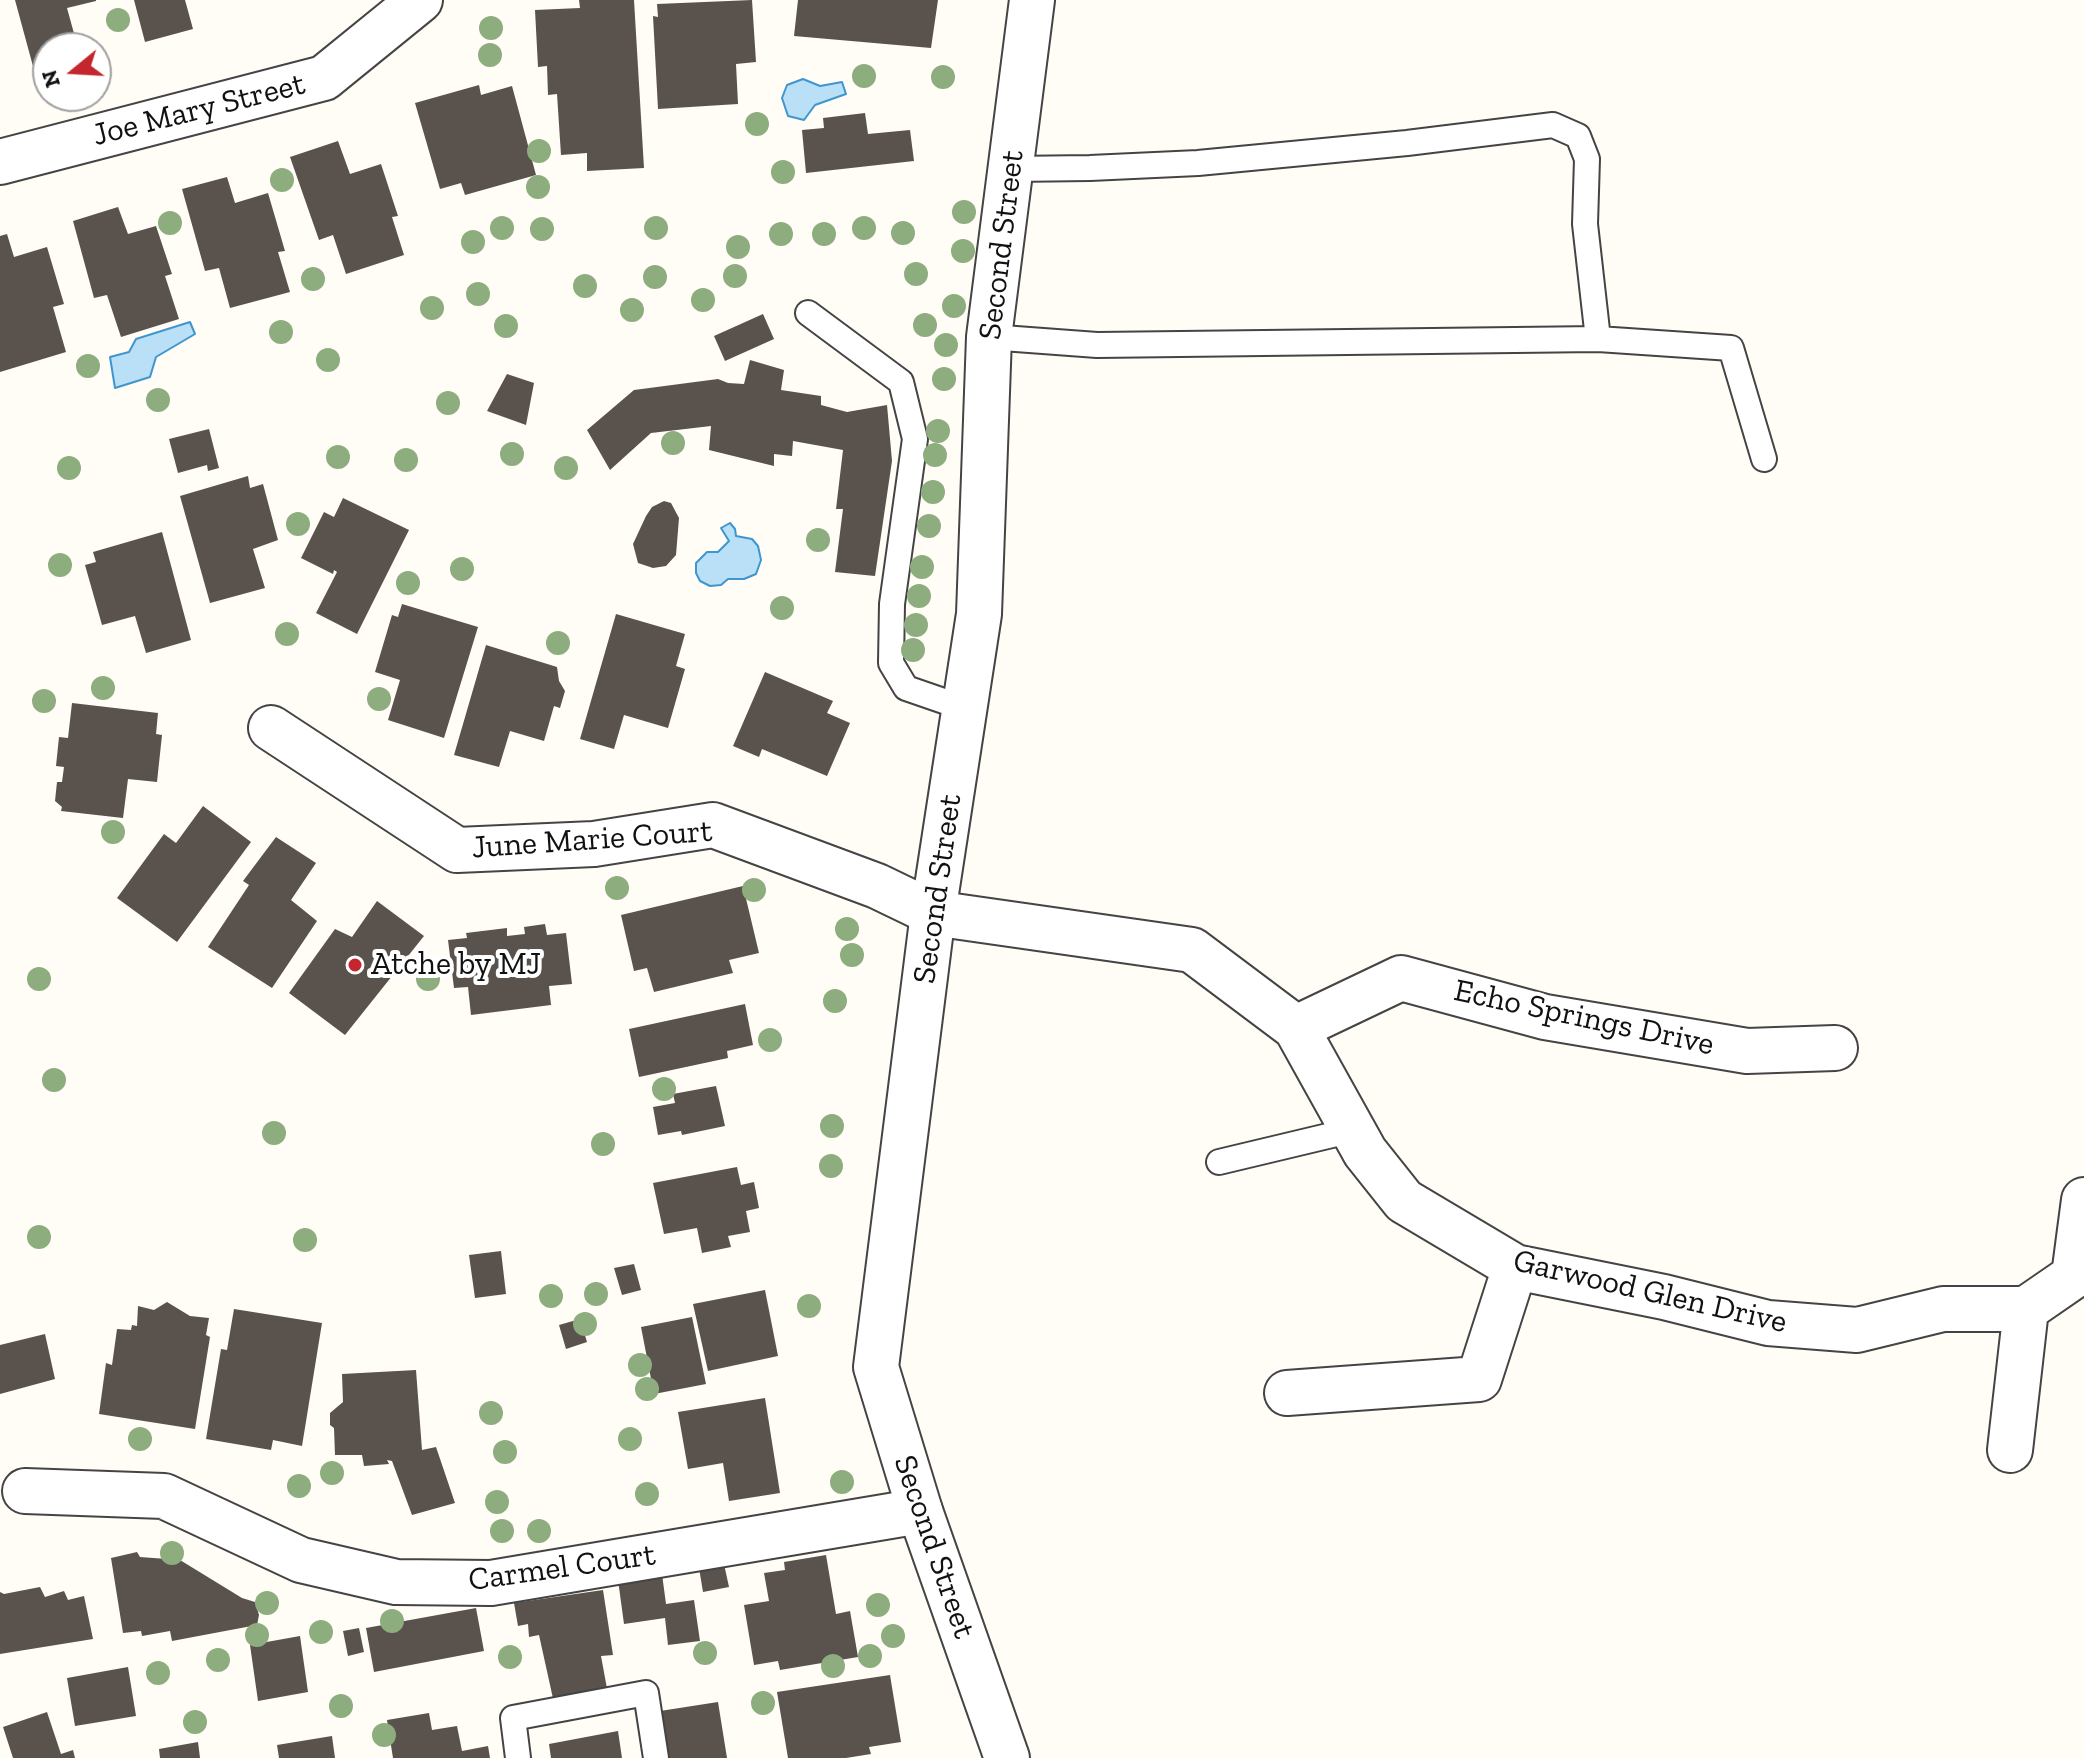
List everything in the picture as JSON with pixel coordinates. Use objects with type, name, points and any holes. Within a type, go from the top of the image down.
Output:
[{"type":"street","name":"Joe Mary Street","points":[[0,162],[324,78],[420,0]]},
{"type":"street","name":"Second Street","points":[[1007,1758],[920,1511],[876,1367],[933,913],[979,614],[989,337],[1032,0]]},
{"type":"street","name":"June Marie Court","points":[[271,728],[457,850],[594,844],[713,825],[877,886],[933,913]]},
{"type":"street","name":"Garwood Glen Drive","points":[[933,913],[1192,950],[1296,1028],[1365,1152],[1404,1201],[1515,1267],[1664,1297],[1768,1323],[1827,1328],[1857,1330],[1943,1309],[2026,1309]]},
{"type":"street","name":"Echo Springs Drive","points":[[1296,1028],[1401,978],[1545,1017],[1747,1051],[1835,1048]]},
{"type":"street","points":[[2010,1450],[2026,1309],[2074,1276],[2084,1200]]},
{"type":"street","points":[[1287,1393],[1479,1379],[1515,1267]]},
{"type":"street","name":"Carmel Court","points":[[25,1491],[164,1496],[301,1560],[396,1582],[491,1583],[920,1511]]},
{"type":"lane","points":[[1011,169],[1198,163],[1553,125],[1578,136],[1587,159],[1585,224],[1598,339]]},
{"type":"lane","points":[[808,313],[901,382],[915,439],[892,604],[891,663],[906,688],[964,708]]},
{"type":"lane","points":[[989,337],[1097,345],[1598,339],[1731,348],[1764,459]]},
{"type":"lane","points":[[1219,1162],[1353,1130]]},
{"type":"lane","points":[[518,1758],[513,1718],[646,1693],[656,1758]]},
{"type":"water","points":[[803,79],[820,86],[842,82],[846,94],[815,105],[804,120],[788,116],[782,98],[787,85]]},
{"type":"water","points":[[190,322],[195,334],[156,357],[150,377],[115,388],[110,357],[129,352],[136,339]]},
{"type":"water","points":[[730,523],[736,536],[752,539],[758,546],[761,560],[756,574],[710,586],[700,581],[696,563],[707,552],[718,552],[729,541],[721,528]]},
{"type":"building","points":[[15,0],[96,0],[67,8],[74,32],[32,32],[32,63]]},
{"type":"building","points":[[134,0],[185,0],[193,29],[145,42]]},
{"type":"building","points":[[579,0],[634,0],[644,168],[587,171],[587,153],[561,155],[557,94],[548,95],[547,66],[538,67],[535,10],[580,8]]},
{"type":"building","points":[[752,0],[756,62],[736,64],[738,104],[658,109],[653,16],[658,17],[657,4]]},
{"type":"building","points":[[798,0],[938,0],[931,48],[794,36]]},
{"type":"building","points":[[479,85],[481,95],[512,86],[536,175],[465,195],[461,183],[440,189],[415,103]]},
{"type":"building","points":[[865,113],[868,134],[910,130],[914,161],[806,173],[802,130],[824,128],[823,118]]},
{"type":"building","points":[[338,141],[350,174],[381,164],[398,216],[392,217],[404,255],[346,274],[333,235],[319,240],[290,157]]},
{"type":"building","points":[[227,177],[235,203],[268,193],[285,251],[278,252],[290,292],[230,308],[219,268],[205,271],[182,189]]},
{"type":"building","points":[[118,207],[128,234],[156,226],[172,274],[165,276],[179,319],[121,337],[107,295],[94,298],[73,221]]},
{"type":"building","points":[[7,234],[14,257],[47,247],[64,304],[53,307],[66,352],[0,372],[0,236]]},
{"type":"building","points":[[763,314],[774,339],[725,361],[714,336]]},
{"type":"building","points":[[750,360],[784,370],[781,390],[821,396],[821,405],[847,412],[887,405],[892,461],[875,576],[835,572],[843,509],[836,509],[843,450],[793,441],[792,456],[774,454],[774,466],[709,450],[711,426],[651,433],[610,470],[587,430],[634,390],[718,379],[744,384]]},
{"type":"building","points":[[507,374],[534,383],[526,425],[487,411]]},
{"type":"building","points":[[209,429],[219,468],[208,471],[207,465],[178,473],[169,439]]},
{"type":"building","points":[[248,476],[250,488],[263,484],[278,540],[253,549],[265,588],[210,603],[180,496]]},
{"type":"building","points":[[343,498],[409,530],[357,634],[316,613],[337,572],[334,570],[333,574],[301,558],[324,512],[334,517]]},
{"type":"building","points":[[664,501],[671,503],[679,518],[676,555],[666,566],[653,568],[638,563],[633,544],[652,507]]},
{"type":"building","points":[[162,532],[191,640],[146,653],[135,616],[102,625],[85,565],[96,562],[93,552]]},
{"type":"building","points":[[402,604],[478,627],[444,738],[388,720],[400,680],[375,672],[392,615],[398,617]]},
{"type":"building","points":[[616,614],[685,634],[676,666],[685,669],[668,728],[624,715],[614,749],[580,739]]},
{"type":"building","points":[[486,645],[557,667],[559,681],[565,691],[560,708],[554,706],[544,741],[510,731],[499,767],[454,755]]},
{"type":"building","points":[[765,672],[833,701],[827,713],[850,723],[827,776],[762,749],[759,757],[733,746]]},
{"type":"building","points":[[72,703],[158,713],[156,734],[162,735],[157,782],[128,779],[123,818],[61,811],[62,807],[55,801],[57,782],[62,782],[64,767],[56,766],[59,737],[68,738]]},
{"type":"building","points":[[203,806],[251,842],[177,942],[117,898],[164,834],[176,843]]},
{"type":"building","points":[[276,837],[316,863],[291,900],[317,921],[272,988],[208,947],[249,885],[243,881]]},
{"type":"building","points":[[743,886],[759,953],[729,960],[733,973],[654,992],[647,968],[634,971],[621,915]]},
{"type":"building","name":"Atche by MJ","points":[[377,901],[424,936],[345,1035],[289,993],[335,929],[352,937]]},
{"type":"building","points":[[545,924],[547,935],[566,933],[572,984],[549,986],[551,1005],[471,1015],[468,987],[454,988],[448,940],[467,938],[466,933],[507,928],[507,936],[525,934],[524,927]]},
{"type":"building","points":[[745,1004],[753,1045],[727,1051],[728,1058],[639,1077],[629,1029]]},
{"type":"building","points":[[716,1086],[725,1126],[682,1135],[681,1131],[658,1135],[653,1107],[675,1103],[673,1094]]},
{"type":"building","points":[[737,1167],[741,1185],[754,1182],[759,1208],[746,1211],[750,1232],[728,1236],[731,1247],[702,1253],[697,1228],[664,1234],[653,1183]]},
{"type":"building","points":[[501,1251],[506,1294],[475,1298],[469,1255]]},
{"type":"building","points":[[634,1264],[641,1290],[622,1295],[614,1268]]},
{"type":"building","points":[[765,1290],[778,1356],[708,1371],[693,1304]]},
{"type":"building","points":[[167,1302],[190,1316],[209,1318],[206,1335],[210,1337],[195,1429],[99,1414],[106,1363],[112,1365],[117,1329],[131,1330],[132,1325],[137,1326],[138,1306],[154,1310]]},
{"type":"building","points":[[234,1309],[322,1323],[302,1446],[273,1440],[271,1450],[206,1439],[221,1349],[227,1350]]},
{"type":"building","points":[[692,1317],[706,1384],[654,1394],[641,1327]]},
{"type":"building","points":[[580,1319],[587,1342],[566,1349],[559,1325]]},
{"type":"building","points":[[45,1334],[55,1379],[0,1394],[0,1345]]},
{"type":"building","points":[[416,1370],[422,1450],[436,1447],[455,1503],[412,1515],[392,1461],[387,1460],[389,1464],[364,1466],[362,1455],[335,1455],[330,1413],[343,1402],[342,1374]]},
{"type":"building","points":[[765,1398],[780,1493],[729,1501],[723,1463],[688,1469],[678,1412]]},
{"type":"building","points":[[137,1552],[140,1557],[180,1560],[242,1598],[255,1602],[259,1615],[257,1625],[172,1641],[170,1631],[142,1636],[141,1631],[123,1633],[111,1558]]},
{"type":"building","points":[[826,1555],[836,1614],[850,1611],[858,1657],[780,1670],[778,1661],[754,1665],[744,1605],[769,1601],[764,1573],[785,1570],[784,1562]]},
{"type":"building","points":[[724,1564],[729,1587],[703,1592],[699,1568]]},
{"type":"building","points":[[662,1574],[666,1604],[694,1600],[700,1641],[668,1645],[665,1618],[624,1624],[618,1580]]},
{"type":"building","points":[[40,1587],[45,1597],[64,1591],[68,1600],[84,1596],[93,1639],[0,1654],[0,1592],[4,1594]]},
{"type":"building","points":[[603,1590],[613,1655],[601,1656],[608,1694],[554,1703],[539,1635],[529,1637],[528,1624],[518,1626],[514,1603]]},
{"type":"building","points":[[476,1608],[484,1651],[374,1672],[366,1628]]},
{"type":"building","points":[[359,1628],[364,1652],[348,1656],[343,1631]]},
{"type":"building","points":[[300,1636],[308,1692],[258,1701],[250,1645]]},
{"type":"building","points":[[128,1667],[136,1716],[75,1726],[67,1678]]},
{"type":"building","points":[[890,1675],[901,1742],[869,1747],[871,1754],[846,1758],[788,1758],[777,1692]]},
{"type":"building","points":[[718,1702],[727,1758],[669,1758],[660,1711]]},
{"type":"building","points":[[47,1712],[61,1754],[73,1750],[75,1758],[13,1758],[3,1727]]},
{"type":"building","points":[[429,1713],[432,1730],[457,1726],[462,1751],[488,1746],[490,1758],[393,1758],[387,1720]]},
{"type":"building","points":[[618,1731],[622,1758],[551,1758],[549,1744]]},
{"type":"building","points":[[332,1736],[335,1758],[279,1758],[277,1745]]},
{"type":"building","points":[[198,1742],[200,1758],[160,1758],[159,1749]]},
{"type":"place","name":"Atche by MJ","points":[[355,965]]}]
